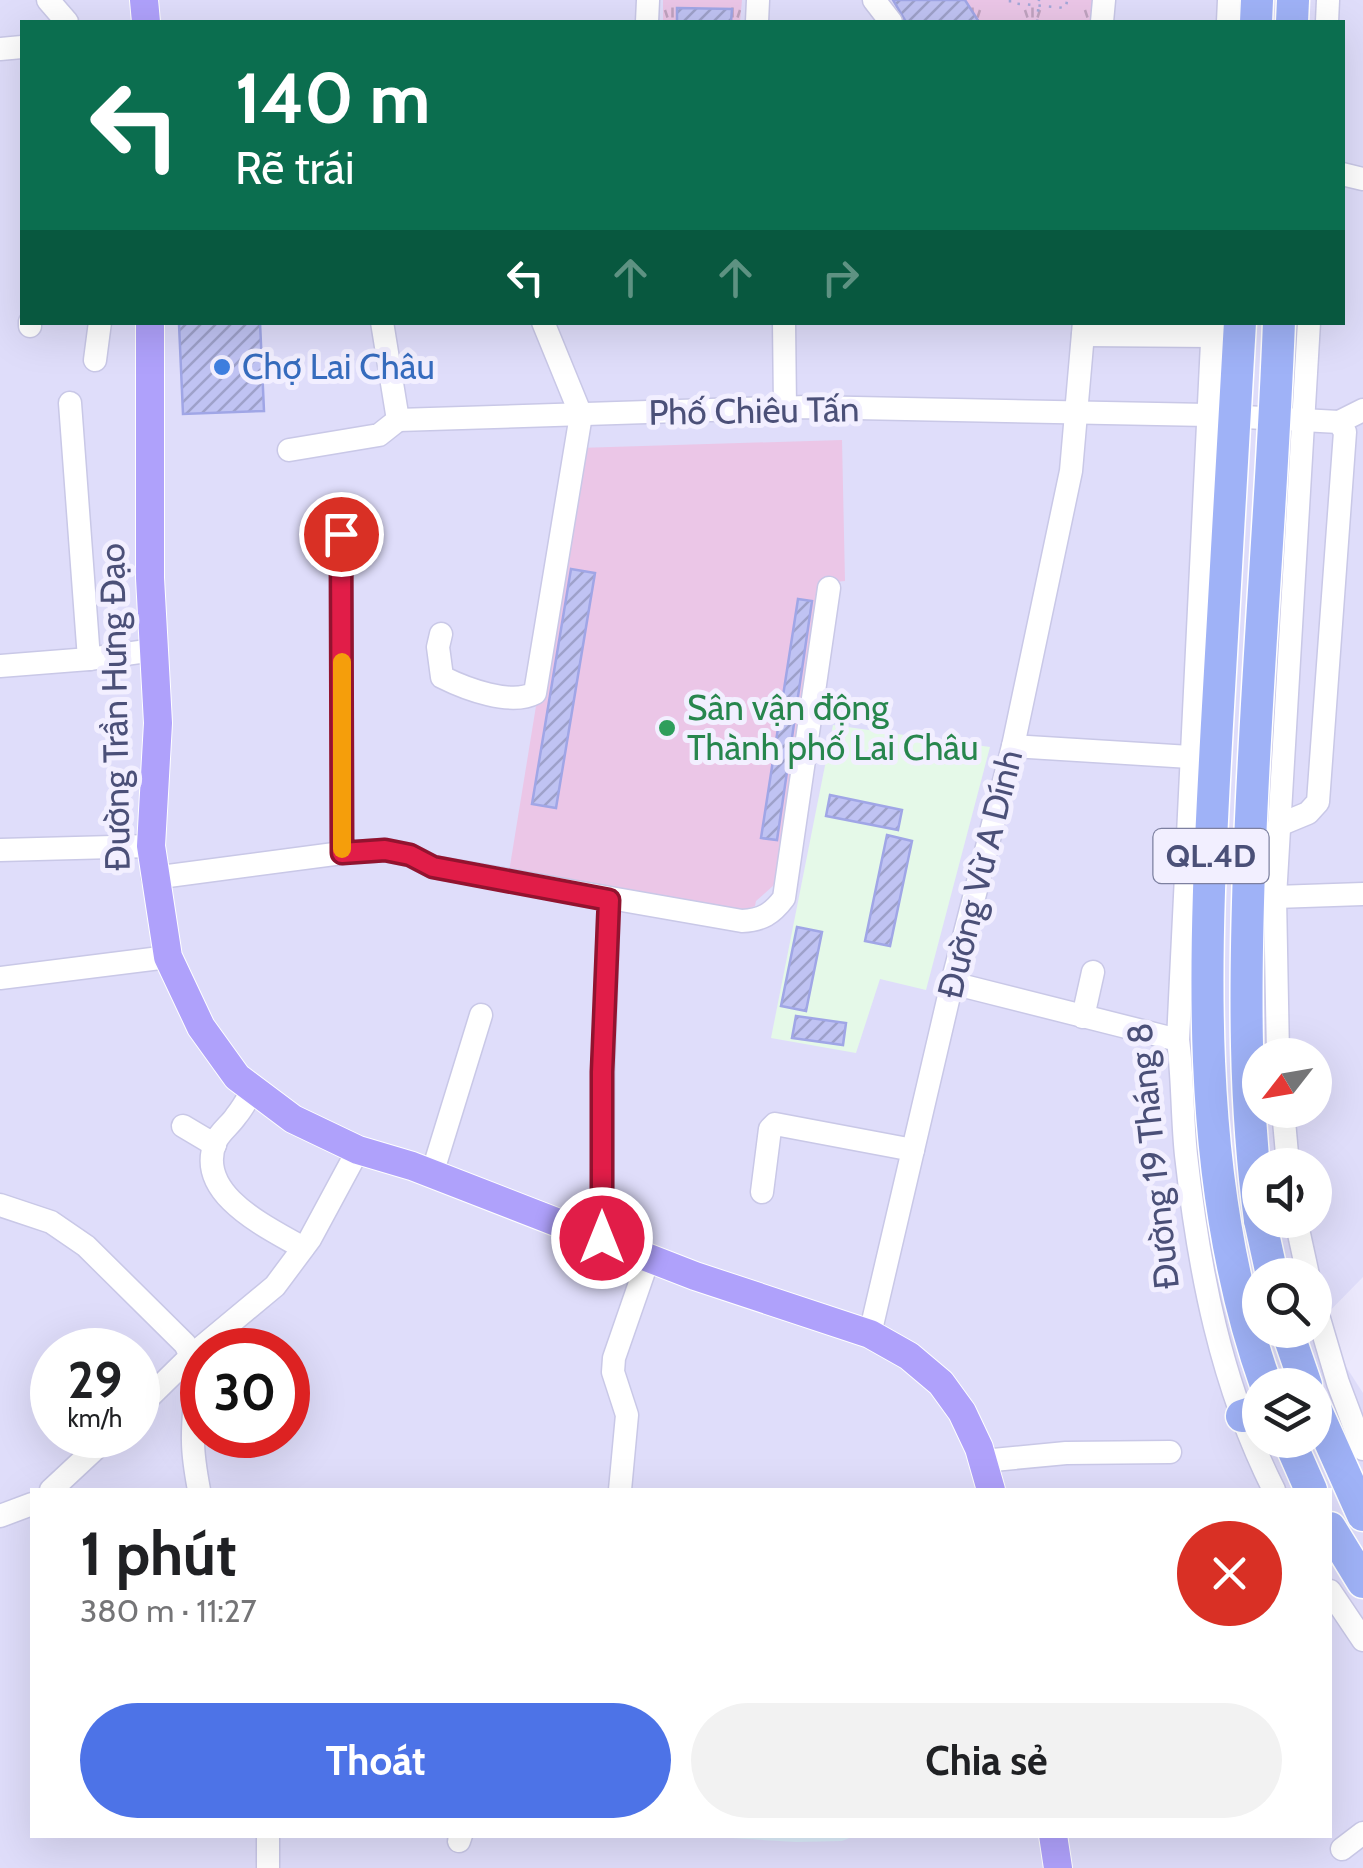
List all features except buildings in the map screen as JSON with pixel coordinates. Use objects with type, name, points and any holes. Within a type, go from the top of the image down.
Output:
[{"type":"highway","name":"QL.4D","points":[[1251,1148],[1244,1001],[1251,802],[1290,419],[1280,325]]},
{"type":"highway","name":"Đường 19 Tháng 8","points":[[1222,327],[1211,834],[1196,934],[1223,1208],[1232,1265],[1261,1368]]},
{"type":"highway","points":[[1332,1446],[1363,1515]]},
{"type":"highway","points":[[1296,1458],[1310,1488]]},
{"type":"highway","points":[[1332,1531],[1363,1582]]},
{"type":"main road","name":"Đường Trần Hưng Đạo","points":[[150,325],[150,578],[158,723],[150,846],[168,957],[200,1027],[237,1077],[292,1119],[358,1150],[870,1334],[910,1356],[941,1383],[962,1412],[990,1488]]},
{"type":"main road","points":[[1053,1838],[1058,1868]]},
{"type":"street","points":[[48,0],[65,20]]},
{"type":"street","points":[[95,360],[100,325]]},
{"type":"street","points":[[288,450],[379,435],[398,420],[382,325]]},
{"type":"street","points":[[441,634],[438,647],[442,677],[458,685],[519,699],[535,693],[581,415],[544,325]]},
{"type":"street","points":[[784,325],[785,408]]},
{"type":"street","points":[[1278,1038],[1275,897],[1290,419],[1309,325]]},
{"type":"street","points":[[1083,329],[1222,327]]},
{"type":"street","name":"Đường Vừ A Dính","points":[[870,1334],[952,983],[1013,746],[1071,472],[1083,329]]},
{"type":"street","points":[[70,403],[89,660]]},
{"type":"street","name":"Phố Chiêu Tấn","points":[[398,420],[785,408],[1221,415],[1339,422]]},
{"type":"street","points":[[1279,825],[1308,813],[1318,802],[1345,432],[1339,422],[1363,410]]},
{"type":"street","name":"Đường 19 Tháng 8","points":[[1221,415],[1190,757],[1196,934],[1178,1040],[1186,1157],[1202,1269],[1211,1318],[1242,1392]]},
{"type":"street","points":[[341,534],[342,853]]},
{"type":"street","points":[[153,878],[385,850],[410,855],[433,867],[609,900],[742,921],[759,920],[774,911],[784,898],[829,588]]},
{"type":"street","points":[[0,666],[89,660],[154,650]]},
{"type":"street","points":[[1013,746],[1190,757]]},
{"type":"street","points":[[0,850],[150,846]]},
{"type":"street","points":[[1275,897],[1363,894]]},
{"type":"street","points":[[602,1238],[602,1072],[609,900]]},
{"type":"street","points":[[0,978],[168,957]]},
{"type":"street","points":[[1083,1017],[1093,972]]},
{"type":"street","points":[[952,983],[1178,1040]]},
{"type":"street","points":[[432,1174],[480,1015]]},
{"type":"street","points":[[253,1089],[216,1145],[214,1166],[219,1184],[232,1204],[303,1248]]},
{"type":"street","points":[[762,1192],[770,1130],[776,1124],[913,1150]]},
{"type":"street","points":[[183,1126],[216,1145]]},
{"type":"street","points":[[224,1328],[275,1286],[303,1248],[358,1150]]},
{"type":"street","points":[[0,1205],[51,1222],[86,1246],[180,1339]]},
{"type":"street","points":[[620,1488],[627,1415],[613,1372],[614,1358],[649,1257]]},
{"type":"street","points":[[1328,1348],[1363,1448]]},
{"type":"street","points":[[160,1386],[180,1367]]},
{"type":"street","points":[[983,1461],[1066,1454],[1170,1452]]},
{"type":"street","points":[[53,1488],[85,1458]]},
{"type":"street","points":[[192,1486],[193,1458]]},
{"type":"street","name":"Đường 19 Tháng 8","points":[[1264,1458],[1273,1488]]},
{"type":"street","points":[[0,1516],[30,1505]]},
{"type":"street","points":[[1332,1593],[1363,1640]]},
{"type":"street","points":[[1342,1849],[1363,1833]]},
{"type":"street","points":[[268,1838],[268,1868]]},
{"type":"path","points":[[1010,0],[1066,8],[1067,0]]},
{"type":"shaded area","points":[[0,0],[1363,0],[1363,1277],[1332,1309],[1332,1258],[1242,1258],[1242,1348],[1332,1348],[1332,1345],[1363,1393],[1363,1868],[0,1868]]},
{"type":"shaded area","points":[[833,725],[990,747],[926,990],[880,979],[856,1053],[771,1038]]},
{"type":"shaded area","points":[[732,1838],[850,1838],[796,1842]]},
{"type":"green space","points":[[663,0],[742,0],[740,20],[663,20]]},
{"type":"green space","points":[[958,0],[1097,0],[1095,20],[978,20],[968,5]]},
{"type":"green space","name":"Sân vận động Thành phố Lai Châu","points":[[842,440],[845,581],[825,583],[774,885],[755,906],[745,910],[509,872],[578,448]]},
{"type":"slow traffic","points":[[342,662],[342,849]]},
{"type":"place","name":"Chợ Lai Châu","points":[[222,367]]},
{"type":"place","name":"Sân vận động Thành phố Lai Châu","points":[[667,728]]},
{"type":"route","points":[[341,534],[342,853],[385,850],[410,855],[433,867],[609,900],[602,1072],[602,1238]]}]
